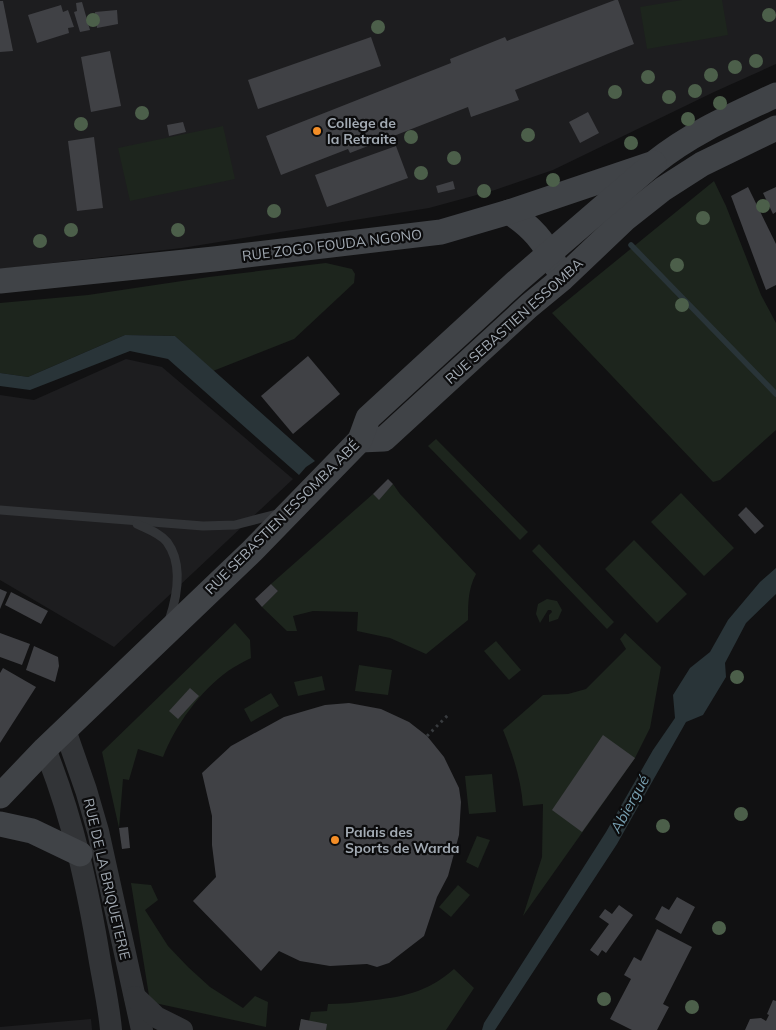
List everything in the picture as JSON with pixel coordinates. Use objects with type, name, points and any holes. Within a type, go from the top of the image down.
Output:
[{"type":"main road","name":"RUE ZOGO FOUDA NGONO","points":[[0,280],[214,259],[441,232],[509,212],[654,162],[706,128],[776,95]]},
{"type":"main road","name":"RUE ZOGO FOUDA NGONO","points":[[654,162],[702,164],[776,128]]},
{"type":"main road","name":"RUE SEBASTIEN ESSOMBA ABÉ","points":[[0,796],[45,749],[252,551],[298,504],[360,440],[368,418],[550,252],[654,162]]},
{"type":"main road","name":"RUE SEBASTIEN ESSOMBA","points":[[360,440],[384,439],[625,219],[664,189],[702,164]]},
{"type":"main road","points":[[509,212],[526,223],[550,252],[562,278]]},
{"type":"main road","points":[[0,824],[32,831],[80,854]]},
{"type":"street","name":"RUE DE LA BRIQUETERIE","points":[[65,730],[98,831],[142,1030]]},
{"type":"street","name":"RUE DE LA BRIQUETERIE","points":[[45,749],[67,810],[80,854],[118,1029]]},
{"type":"street","points":[[135,997],[156,1017],[182,1030]]},
{"type":"lane","points":[[0,510],[203,526],[235,525],[272,516],[298,504]]},
{"type":"lane","points":[[128,520],[152,530],[166,541],[174,554],[178,570],[176,601],[164,636]]},
{"type":"path","points":[[427,736],[450,713]]},
{"type":"shaded area","name":"Collège de la Retraite","points":[[0,0],[776,0],[776,64],[553,170],[495,190],[429,208],[182,248],[0,269]]},
{"type":"shaded area","points":[[682,0],[722,0],[728,35],[647,49],[640,7]]},
{"type":"shaded area","points":[[223,126],[235,179],[130,201],[118,148]]},
{"type":"shaded area","points":[[714,181],[726,206],[761,295],[776,323],[776,430],[720,480],[713,482],[552,313]]},
{"type":"shaded area","points":[[326,263],[352,269],[355,274],[354,283],[294,339],[213,371],[175,336],[125,335],[28,377],[0,373],[0,303],[88,295],[209,277]]},
{"type":"shaded area","points":[[126,359],[162,367],[293,479],[114,647],[0,580],[0,395],[34,400]]},
{"type":"shaded area","points":[[436,439],[528,532],[520,540],[428,446]]},
{"type":"shaded area","points":[[393,484],[400,494],[476,574],[468,602],[468,620],[426,654],[390,638],[357,631],[358,612],[313,611],[293,616],[297,631],[287,631],[262,607],[278,591],[271,584],[373,494],[379,499]]},
{"type":"shaded area","points":[[681,493],[734,548],[704,576],[651,522]]},
{"type":"shaded area","points":[[634,540],[687,594],[657,623],[605,569]]},
{"type":"shaded area","points":[[539,544],[614,622],[607,629],[532,551]]},
{"type":"shaded area","points":[[547,599],[557,601],[562,610],[558,619],[549,622],[549,615],[552,612],[548,610],[540,623],[536,614],[538,604]]},
{"type":"shaded area","points":[[235,623],[250,640],[251,658],[228,671],[198,699],[181,721],[163,757],[138,749],[129,780],[123,779],[119,828],[102,752]]},
{"type":"shaded area","points":[[625,633],[661,667],[650,728],[635,758],[523,916],[542,857],[543,804],[523,806],[516,767],[503,730],[543,695],[568,694],[586,689],[626,649],[620,639]]},
{"type":"shaded area","points":[[496,641],[521,670],[509,680],[484,651]]},
{"type":"shaded area","points":[[359,665],[392,670],[388,695],[355,691]]},
{"type":"shaded area","points":[[322,676],[325,690],[298,696],[294,682]]},
{"type":"shaded area","points":[[271,693],[279,706],[251,722],[244,709]]},
{"type":"shaded area","points":[[492,774],[496,812],[469,814],[465,776]]},
{"type":"shaded area","points":[[477,836],[490,840],[478,868],[466,862]]},
{"type":"shaded area","points":[[131,883],[151,885],[158,900],[145,910],[168,946],[210,987],[243,1008],[255,996],[268,1002],[266,1027],[150,1002]]},
{"type":"shaded area","points":[[458,885],[470,895],[451,917],[439,907]]},
{"type":"shaded area","points":[[454,969],[474,988],[446,1030],[299,1030],[301,1019],[309,1021],[311,1012],[327,1011],[328,1004],[352,1003],[414,992],[434,984]]},
{"type":"shaded area","points":[[91,1019],[92,1030],[0,1030],[0,1027]]},
{"type":"water","points":[[125,335],[175,336],[315,461],[299,475],[168,359],[130,351],[30,390],[0,386],[0,373],[28,377]]},
{"type":"water","name":"Abiergué","points":[[776,568],[776,594],[746,623],[725,663],[726,677],[703,715],[686,722],[617,844],[495,1030],[482,1030],[484,1023],[606,832],[653,750],[675,718],[673,695],[690,668],[710,652],[728,620],[760,582]]},
{"type":"building","points":[[618,0],[634,44],[515,90],[519,100],[471,117],[468,107],[350,153],[348,149],[281,175],[266,136],[451,63],[450,59],[505,37],[507,41]]},
{"type":"building","points":[[0,1],[3,1],[13,51],[0,52]]},
{"type":"building","points":[[82,2],[90,30],[80,32],[74,12],[77,11],[76,3]]},
{"type":"building","points":[[61,5],[63,12],[68,10],[74,27],[68,28],[69,33],[37,43],[28,15]]},
{"type":"building","points":[[117,10],[118,24],[97,28],[95,12]]},
{"type":"building","points":[[371,37],[381,66],[258,109],[248,80]]},
{"type":"building","points":[[110,51],[121,106],[91,112],[81,57]]},
{"type":"building","points":[[588,112],[599,133],[580,143],[569,122]]},
{"type":"building","points":[[183,122],[186,132],[169,136],[167,125]]},
{"type":"building","points":[[94,137],[103,208],[77,211],[68,141]]},
{"type":"building","points":[[396,146],[408,178],[327,207],[315,175]]},
{"type":"building","points":[[453,181],[455,189],[438,193],[436,186]]},
{"type":"building","points":[[748,187],[776,244],[776,285],[766,290],[731,196]]},
{"type":"building","points":[[776,187],[776,212],[773,214],[763,193]]},
{"type":"building","points":[[308,356],[340,394],[293,434],[261,396]]},
{"type":"building","points":[[388,479],[393,484],[379,500],[373,494]]},
{"type":"building","points":[[746,507],[764,526],[755,534],[738,515]]},
{"type":"building","points":[[271,584],[278,591],[262,607],[255,599]]},
{"type":"building","points":[[0,589],[7,592],[0,609]]},
{"type":"building","points":[[11,592],[48,611],[41,624],[5,605]]},
{"type":"building","points":[[0,633],[30,644],[22,665],[0,657]]},
{"type":"building","points":[[34,646],[58,657],[59,666],[55,682],[26,670]]},
{"type":"building","points":[[3,668],[36,687],[0,743],[0,673]]},
{"type":"building","points":[[190,688],[199,696],[178,719],[169,711]]},
{"type":"building","name":"Palais des Sports de Warda","points":[[349,703],[381,709],[409,722],[427,736],[444,757],[459,788],[461,802],[459,835],[448,876],[437,897],[424,936],[389,963],[377,967],[367,964],[330,966],[300,961],[279,951],[261,971],[193,901],[216,877],[212,845],[212,816],[202,773],[231,746],[284,717],[325,705]]},
{"type":"building","points":[[603,735],[635,758],[582,832],[552,810]]},
{"type":"building","points":[[128,827],[130,848],[122,849],[119,828]]},
{"type":"building","points":[[677,897],[695,907],[681,934],[655,919],[662,906],[669,910]]},
{"type":"building","points":[[619,905],[633,915],[606,953],[602,950],[598,956],[590,950],[609,924],[599,917],[605,909],[612,914]]},
{"type":"building","points":[[657,929],[692,947],[663,1004],[669,1007],[657,1030],[632,1030],[610,1019],[631,979],[624,975],[634,957],[641,961]]},
{"type":"building","points":[[773,1000],[776,1001],[776,1030],[745,1030],[750,1019],[761,1018],[766,1021]]},
{"type":"building","points":[[301,1019],[327,1024],[326,1030],[299,1030]]},
{"type":"waterway","points":[[631,245],[776,394]]},
{"type":"place","name":"Collège de la Retraite","points":[[317,131]]},
{"type":"place","name":"Palais des Sports de Warda","points":[[335,840]]}]
